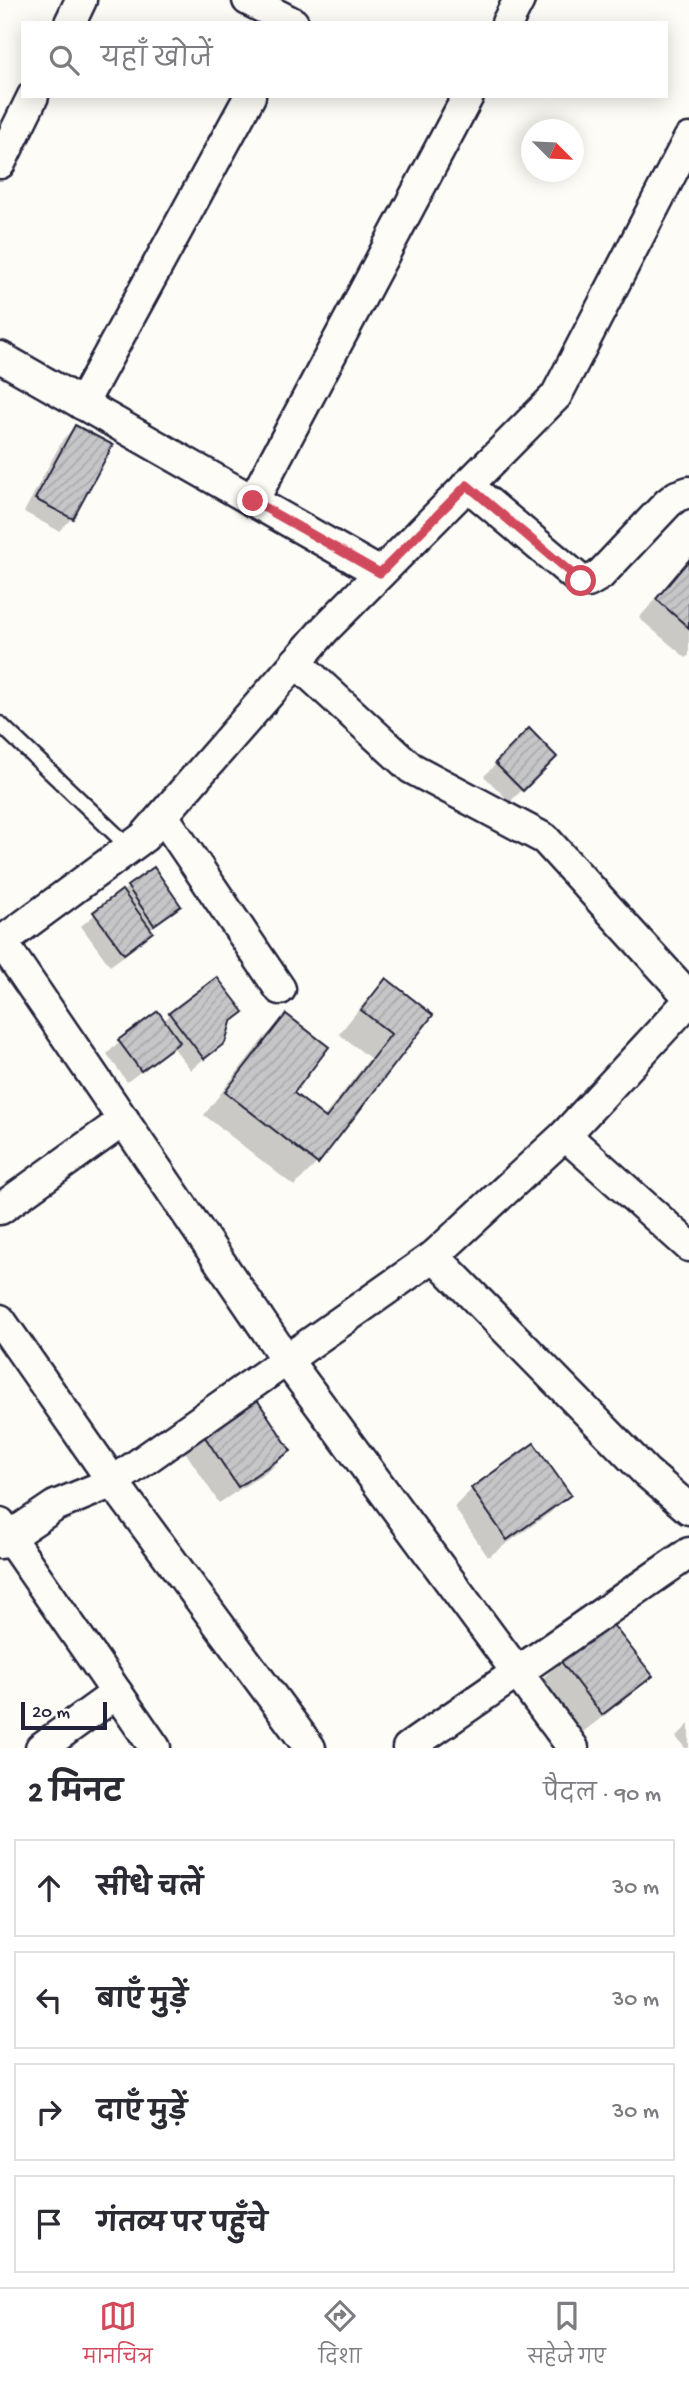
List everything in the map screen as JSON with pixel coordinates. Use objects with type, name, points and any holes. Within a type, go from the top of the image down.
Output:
[{"type":"street","points":[[71,21],[81,0]]},
{"type":"street","points":[[248,0],[290,21]]},
{"type":"street","points":[[508,21],[519,0]]},
{"type":"street","points":[[0,163],[32,98]]},
{"type":"street","points":[[82,404],[249,98]]},
{"type":"street","points":[[253,501],[456,100]]},
{"type":"street","points":[[573,1748],[519,1671],[286,1359],[1,942],[144,837],[325,629],[556,396],[689,139]]},
{"type":"street","points":[[0,357],[380,573]]},
{"type":"street","points":[[467,485],[581,581],[588,582],[600,575],[668,503],[689,492]]},
{"type":"street","points":[[155,1748],[3,1534],[55,1506],[113,1482],[434,1256],[565,1135],[689,999],[545,839],[411,768],[296,662]]},
{"type":"street","points":[[163,816],[280,989]]},
{"type":"street","points":[[0,1209],[124,1120]]},
{"type":"street","points":[[565,1135],[689,1245]]},
{"type":"street","points":[[434,1256],[646,1472],[689,1509]]},
{"type":"street","points":[[0,1320],[113,1482],[310,1748]]},
{"type":"street","points":[[408,1748],[689,1553]]},
{"type":"street","points":[[41,1748],[117,1693]]},
{"type":"lane","points":[[0,724],[130,848]]},
{"type":"building","points":[[75,425],[113,445],[73,519],[35,499]]},
{"type":"building","points":[[689,560],[689,628],[656,599]]},
{"type":"building","points":[[529,728],[557,757],[523,791],[495,763]]},
{"type":"building","points":[[154,867],[181,906],[154,925],[127,886]]},
{"type":"building","points":[[122,890],[153,932],[124,954],[93,912]]},
{"type":"building","points":[[217,977],[244,1012],[231,1022],[225,1043],[204,1059],[169,1013]]},
{"type":"building","points":[[386,978],[433,1015],[318,1164],[225,1092],[286,1014],[329,1047],[294,1093],[326,1118],[391,1034],[361,1010]]},
{"type":"building","points":[[158,1011],[180,1042],[141,1071],[118,1040]]},
{"type":"building","points":[[254,1395],[291,1451],[238,1487],[201,1431]]},
{"type":"building","points":[[534,1443],[571,1495],[507,1540],[471,1488]]},
{"type":"building","points":[[610,1621],[653,1676],[602,1715],[559,1659]]},
{"type":"route","points":[[253,501],[380,573],[467,485],[581,581]]}]
